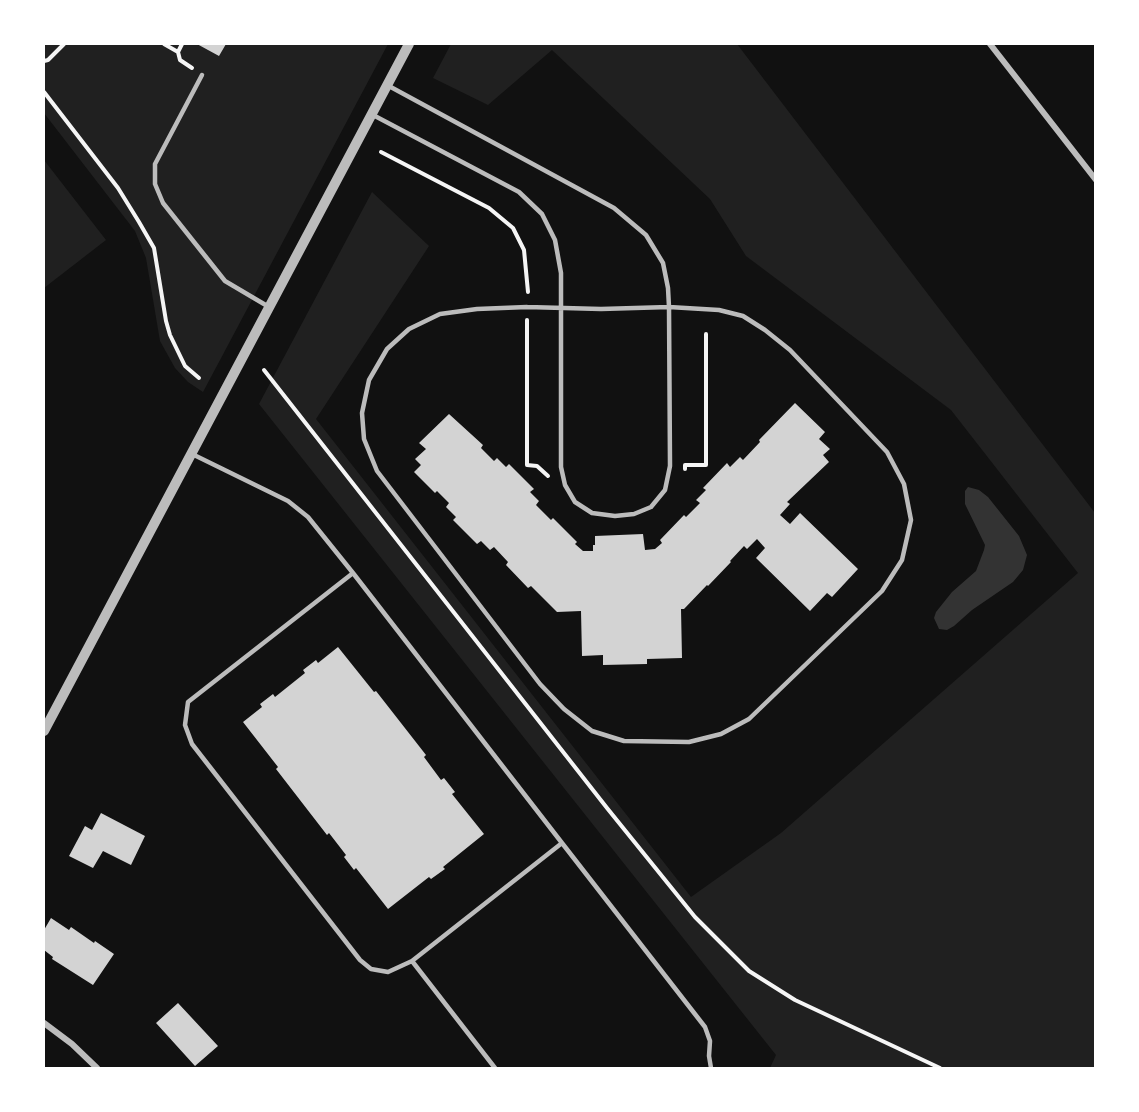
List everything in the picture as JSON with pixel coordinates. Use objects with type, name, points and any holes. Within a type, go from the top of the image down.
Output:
[{"type":"street","points":[[44,731],[409,44]]},
{"type":"street","points":[[990,44],[1095,180]]},
{"type":"street","points":[[44,1023],[72,1044],[97,1068]]},
{"type":"lane","points":[[202,75],[154,164],[155,184],[163,203],[225,281],[269,307]]},
{"type":"lane","points":[[372,115],[519,192],[542,214],[555,240],[561,273],[561,467],[565,484],[575,502],[592,513],[615,516],[634,514],[651,507],[665,490],[670,466],[669,307],[663,263],[646,235],[614,208],[387,85]]},
{"type":"lane","points":[[669,307],[719,310],[743,316],[790,350],[887,452],[904,484],[911,520],[902,560],[882,591],[749,718],[721,734],[689,742],[624,741],[592,731],[564,709],[540,684],[377,471],[364,439],[362,413],[369,380],[387,349],[409,330],[440,314],[477,309],[562,308],[669,307]]},
{"type":"lane","points":[[191,453],[288,501],[308,517],[705,1027],[710,1041],[711,1068]]},
{"type":"lane","points":[[352,573],[188,702],[185,725],[192,744],[360,960],[371,969],[388,972],[412,961],[562,843]]},
{"type":"lane","points":[[412,961],[495,1068]]},
{"type":"path","points":[[44,61],[48,60],[64,44]]},
{"type":"path","points":[[164,44],[178,52]]},
{"type":"path","points":[[182,44],[178,52],[180,60],[202,75]]},
{"type":"path","points":[[44,92],[118,188],[154,248],[170,335],[185,366],[199,378]]},
{"type":"path","points":[[381,152],[489,208],[513,228],[524,250],[528,292]]},
{"type":"path","points":[[527,320],[528,465],[537,466],[548,474],[549,481]]},
{"type":"path","points":[[683,477],[685,465],[706,465],[706,334]]},
{"type":"path","points":[[264,370],[695,917],[749,971],[795,1000],[940,1068]]},
{"type":"shaded area","points":[[44,44],[388,44],[203,392],[188,382],[175,368],[160,341],[146,258],[135,231],[44,113]]},
{"type":"shaded area","points":[[451,44],[737,44],[1095,513],[1095,1068],[770,1068],[776,1055],[259,404],[372,192],[429,246],[316,419],[691,897],[781,833],[1078,573],[951,410],[746,256],[710,199],[552,50],[488,105],[433,78]]},
{"type":"shaded area","points":[[44,160],[106,240],[44,288]]},
{"type":"shaded area","points":[[968,487],[979,490],[988,497],[1019,536],[1027,555],[1023,570],[1013,582],[972,610],[954,626],[947,630],[939,629],[934,618],[936,612],[952,592],[976,571],[984,550],[985,545],[965,504],[965,491]]},
{"type":"building","points":[[197,44],[226,44],[219,56]]},
{"type":"building","points":[[795,403],[825,432],[819,439],[830,449],[823,455],[829,462],[787,502],[790,504],[780,515],[790,524],[800,513],[858,569],[832,597],[827,593],[810,611],[756,558],[765,548],[757,539],[747,549],[744,546],[708,586],[684,609],[681,609],[682,658],[647,659],[647,664],[603,665],[603,655],[582,656],[581,611],[557,612],[531,586],[528,588],[506,565],[508,562],[494,547],[490,550],[481,541],[477,544],[453,520],[456,517],[446,507],[449,503],[414,472],[421,465],[415,459],[426,449],[419,443],[449,414],[483,445],[481,448],[494,461],[497,458],[506,467],[509,464],[534,489],[530,492],[539,501],[536,505],[551,520],[553,518],[583,551],[593,551],[595,536],[643,534],[645,550],[655,549],[662,543],[660,540],[684,515],[686,517],[700,503],[696,500],[706,490],[703,488],[727,463],[730,467],[740,457],[743,460]]},
{"type":"building","points":[[338,647],[426,755],[424,757],[441,780],[444,778],[455,792],[452,794],[484,834],[443,867],[445,869],[431,879],[429,877],[388,909],[356,868],[354,870],[344,857],[346,855],[329,833],[327,835],[243,722],[262,707],[260,704],[273,694],[275,697],[305,673],[303,670],[316,660],[318,663]]},
{"type":"building","points":[[101,813],[145,836],[131,865],[103,851],[93,868],[69,856],[85,826],[92,830]]},
{"type":"building","points":[[51,918],[69,930],[71,927],[114,954],[93,985],[52,959],[53,957],[44,950],[44,930]]},
{"type":"building","points":[[178,1003],[218,1046],[195,1066],[156,1023]]}]
